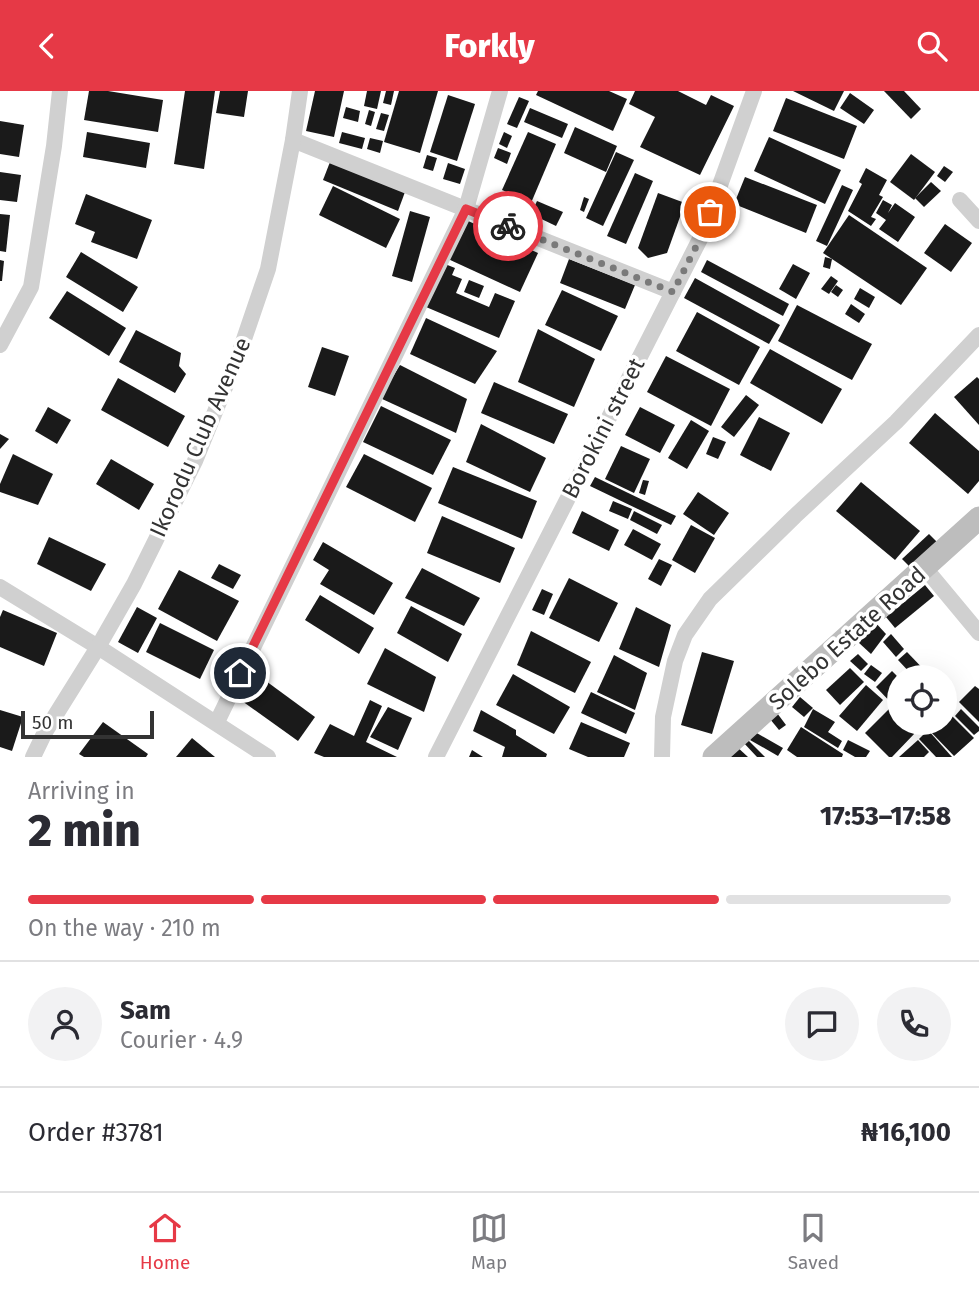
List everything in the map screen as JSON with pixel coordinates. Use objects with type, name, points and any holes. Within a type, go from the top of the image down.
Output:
[{"type":"street","points":[[0,345],[31,287],[54,146],[60,91]]},
{"type":"street","name":"Ikorodu Club Avenue","points":[[33,757],[134,584],[195,461],[268,269],[300,91]]},
{"type":"street","points":[[217,722],[466,209],[499,91]]},
{"type":"street","name":"Borokini street","points":[[436,757],[702,235],[754,91]]},
{"type":"street","points":[[293,140],[673,292]]},
{"type":"street","points":[[960,200],[979,221]]},
{"type":"street","points":[[662,757],[663,717],[675,661],[685,635],[710,599],[896,422],[979,335]]},
{"type":"street","name":"Solebo Estate Road","points":[[714,757],[979,518]]},
{"type":"street","points":[[925,568],[979,633]]},
{"type":"street","points":[[0,587],[217,722],[268,757]]},
{"type":"building","points":[[89,91],[108,91],[163,100],[158,132],[84,120]]},
{"type":"building","points":[[185,91],[215,91],[204,169],[174,164]]},
{"type":"building","points":[[220,91],[248,91],[244,117],[216,113]]},
{"type":"building","points":[[315,91],[344,91],[334,137],[306,131]]},
{"type":"building","points":[[367,91],[381,91],[377,109],[364,106]]},
{"type":"building","points":[[386,91],[394,91],[391,105],[383,103]]},
{"type":"building","points":[[399,91],[438,91],[420,153],[384,142]]},
{"type":"building","points":[[538,91],[609,91],[627,99],[613,131],[536,95]]},
{"type":"building","points":[[635,91],[678,91],[706,105],[711,95],[734,106],[700,175],[640,147],[655,117],[629,104]]},
{"type":"building","points":[[793,91],[844,91],[834,111]]},
{"type":"building","points":[[884,91],[904,91],[921,109],[911,119]]},
{"type":"building","points":[[850,93],[874,110],[864,124],[840,108]]},
{"type":"building","points":[[448,95],[475,104],[457,161],[430,152]]},
{"type":"building","points":[[519,97],[529,101],[517,128],[507,124]]},
{"type":"building","points":[[786,98],[857,126],[844,159],[773,131]]},
{"type":"building","points":[[346,107],[360,111],[358,122],[343,118]]},
{"type":"building","points":[[530,108],[568,124],[562,138],[524,122]]},
{"type":"building","points":[[369,110],[375,112],[371,126],[365,124]]},
{"type":"building","points":[[381,113],[389,115],[384,131],[376,129]]},
{"type":"building","points":[[0,121],[24,125],[19,157],[0,154]]},
{"type":"building","points":[[575,127],[617,146],[606,172],[564,153]]},
{"type":"building","points":[[87,132],[150,143],[146,168],[83,157]]},
{"type":"building","points":[[342,132],[365,138],[362,149],[339,143]]},
{"type":"building","points":[[504,132],[512,136],[507,148],[499,144]]},
{"type":"building","points":[[528,132],[556,144],[531,203],[502,190]]},
{"type":"building","points":[[769,137],[841,170],[825,204],[754,171]]},
{"type":"building","points":[[370,138],[383,141],[380,153],[367,149]]},
{"type":"building","points":[[498,148],[511,153],[507,164],[494,158]]},
{"type":"building","points":[[616,152],[634,160],[603,226],[586,218]]},
{"type":"building","points":[[911,154],[935,172],[914,200],[890,182]]},
{"type":"building","points":[[427,155],[437,158],[433,171],[423,168]]},
{"type":"building","points":[[330,162],[405,192],[398,211],[323,180]]},
{"type":"building","points":[[448,163],[465,169],[460,184],[443,179]]},
{"type":"building","points":[[944,166],[953,172],[945,182],[937,176]]},
{"type":"building","points":[[866,168],[887,180],[879,195],[883,197],[871,217],[876,219],[871,226],[848,211],[862,184],[859,182]]},
{"type":"building","points":[[0,172],[21,175],[17,202],[0,200]]},
{"type":"building","points":[[635,173],[653,181],[626,244],[607,236]]},
{"type":"building","points":[[745,177],[817,205],[806,233],[734,204]]},
{"type":"building","points":[[931,182],[941,191],[924,207],[915,198]]},
{"type":"building","points":[[842,185],[853,190],[827,246],[816,241]]},
{"type":"building","points":[[333,186],[400,219],[386,248],[319,215]]},
{"type":"building","points":[[658,193],[685,203],[667,253],[648,258],[638,248]]},
{"type":"building","points":[[86,194],[152,220],[137,259],[91,242],[95,232],[75,224]]},
{"type":"building","points":[[584,197],[589,199],[584,212],[580,210]]},
{"type":"building","points":[[883,200],[892,205],[888,213],[895,203],[915,217],[898,242],[879,229],[886,220],[876,213]]},
{"type":"building","points":[[537,201],[563,212],[556,226],[531,214]]},
{"type":"building","points":[[410,211],[430,217],[412,282],[392,276]]},
{"type":"building","points":[[0,214],[10,215],[6,252],[0,251]]},
{"type":"building","points":[[849,215],[927,268],[901,305],[823,253]]},
{"type":"building","points":[[466,220],[538,253],[520,292],[448,259]]},
{"type":"building","points":[[945,224],[972,243],[951,272],[924,253]]},
{"type":"building","points":[[81,252],[138,287],[123,312],[66,277]]},
{"type":"building","points":[[825,257],[832,259],[830,269],[823,267]]},
{"type":"building","points":[[569,259],[635,285],[625,309],[560,283]]},
{"type":"building","points":[[0,260],[4,261],[2,281],[0,281]]},
{"type":"building","points":[[707,260],[789,304],[783,316],[701,272]]},
{"type":"building","points":[[445,264],[455,268],[452,275],[462,279],[456,293],[489,307],[495,293],[515,301],[499,338],[426,307]]},
{"type":"building","points":[[793,264],[810,273],[796,299],[779,289]]},
{"type":"building","points":[[831,276],[838,281],[829,294],[821,289]]},
{"type":"building","points":[[695,278],[780,325],[769,344],[684,298]]},
{"type":"building","points":[[469,280],[484,286],[479,298],[464,292]]},
{"type":"building","points":[[836,285],[843,290],[838,297],[831,292]]},
{"type":"building","points":[[860,288],[875,297],[869,308],[854,299]]},
{"type":"building","points":[[562,290],[618,316],[601,351],[545,325]]},
{"type":"building","points":[[67,291],[126,328],[109,356],[49,318]]},
{"type":"building","points":[[851,304],[865,314],[859,323],[845,314]]},
{"type":"building","points":[[797,305],[872,344],[852,380],[778,341]]},
{"type":"building","points":[[697,312],[760,347],[739,385],[676,351]]},
{"type":"building","points":[[426,318],[497,351],[475,384],[410,354]]},
{"type":"building","points":[[538,329],[595,359],[574,407],[518,382]]},
{"type":"building","points":[[136,330],[181,353],[179,366],[186,374],[175,393],[119,362]]},
{"type":"building","points":[[322,347],[349,356],[335,396],[308,387]]},
{"type":"building","points":[[770,349],[842,389],[822,424],[750,383]]},
{"type":"building","points":[[666,356],[730,389],[711,426],[647,392]]},
{"type":"building","points":[[400,365],[467,399],[456,433],[380,398]]},
{"type":"building","points":[[977,377],[979,379],[979,425],[954,397]]},
{"type":"building","points":[[118,378],[185,416],[168,447],[101,410]]},
{"type":"building","points":[[494,382],[568,414],[554,444],[481,413]]},
{"type":"building","points":[[746,395],[759,405],[734,437],[721,427]]},
{"type":"building","points":[[381,406],[451,440],[433,475],[363,442]]},
{"type":"building","points":[[48,407],[71,420],[57,444],[35,431]]},
{"type":"building","points":[[640,407],[675,425],[660,453],[625,435]]},
{"type":"building","points":[[935,413],[979,451],[979,481],[968,494],[909,443]]},
{"type":"building","points":[[759,417],[790,433],[771,471],[740,455]]},
{"type":"building","points":[[691,420],[709,431],[687,469],[668,458]]},
{"type":"building","points":[[481,424],[546,458],[530,492],[466,462]]},
{"type":"building","points":[[0,434],[9,439],[0,449]]},
{"type":"building","points":[[713,437],[726,442],[718,459],[706,454]]},
{"type":"building","points":[[621,446],[650,459],[634,493],[605,479]]},
{"type":"building","points":[[13,454],[53,474],[38,505],[0,492],[0,484]]},
{"type":"building","points":[[364,454],[432,488],[415,522],[346,487]]},
{"type":"building","points":[[111,459],[154,484],[139,510],[96,484]]},
{"type":"building","points":[[453,467],[537,501],[522,539],[438,503]]},
{"type":"building","points":[[595,477],[676,516],[671,525],[590,486]]},
{"type":"building","points":[[643,480],[649,481],[645,495],[639,493]]},
{"type":"building","points":[[861,482],[920,531],[895,560],[836,511]]},
{"type":"building","points":[[698,492],[729,513],[714,535],[683,514]]},
{"type":"building","points":[[613,501],[632,509],[628,519],[609,511]]},
{"type":"building","points":[[582,511],[619,530],[609,551],[572,533]]},
{"type":"building","points":[[634,511],[662,525],[657,534],[630,520]]},
{"type":"building","points":[[442,516],[515,548],[500,583],[427,553]]},
{"type":"building","points":[[691,525],[715,538],[695,573],[672,560]]},
{"type":"building","points":[[633,529],[661,544],[652,560],[624,545]]},
{"type":"building","points":[[929,534],[943,548],[917,574],[902,559]]},
{"type":"building","points":[[49,537],[106,564],[91,591],[37,564]]},
{"type":"building","points":[[323,542],[393,583],[374,615],[320,584],[329,570],[313,560]]},
{"type":"building","points":[[659,559],[672,565],[661,586],[648,579]]},
{"type":"building","points":[[219,564],[241,575],[233,589],[211,578]]},
{"type":"building","points":[[422,568],[480,598],[464,626],[405,598]]},
{"type":"building","points":[[179,570],[239,601],[217,641],[158,609]]},
{"type":"building","points":[[569,578],[618,603],[599,642],[549,618]]},
{"type":"building","points":[[925,585],[934,596],[895,628],[886,617]]},
{"type":"building","points":[[542,589],[553,594],[544,615],[532,610]]},
{"type":"building","points":[[320,595],[374,628],[359,654],[305,620]]},
{"type":"building","points":[[411,606],[462,634],[448,662],[397,633]]},
{"type":"building","points":[[137,607],[157,618],[138,653],[118,642]]},
{"type":"building","points":[[636,607],[671,625],[659,667],[619,649]]},
{"type":"building","points":[[3,610],[57,633],[44,666],[0,647],[0,617]]},
{"type":"building","points":[[874,621],[886,634],[871,654],[858,642]]},
{"type":"building","points":[[160,623],[214,650],[200,679],[146,652]]},
{"type":"building","points":[[531,631],[591,662],[575,693],[517,665]]},
{"type":"building","points":[[891,634],[904,649],[896,657],[883,642]]},
{"type":"building","points":[[385,648],[436,677],[424,712],[367,684]]},
{"type":"building","points":[[702,652],[734,661],[712,734],[681,725]]},
{"type":"building","points":[[907,652],[919,665],[903,665],[898,660]]},
{"type":"building","points":[[858,654],[868,664],[861,671],[850,661]]},
{"type":"building","points":[[614,655],[647,673],[635,710],[597,692]]},
{"type":"building","points":[[871,665],[882,673],[875,682],[864,674]]},
{"type":"building","points":[[850,668],[864,682],[840,705],[826,690]]},
{"type":"building","points":[[255,673],[315,717],[298,741],[235,696]]},
{"type":"building","points":[[513,674],[570,707],[554,734],[496,705]]},
{"type":"building","points":[[887,676],[887,699],[876,687]]},
{"type":"building","points":[[866,685],[883,700],[857,731],[839,716]]},
{"type":"building","points":[[975,686],[979,689],[979,722],[959,702]]},
{"type":"building","points":[[591,692],[635,713],[626,734],[581,713]]},
{"type":"building","points":[[800,697],[813,708],[804,717],[792,707]]},
{"type":"building","points":[[370,700],[382,706],[366,742],[397,757],[324,757],[314,753],[330,724],[354,736]]},
{"type":"building","points":[[388,707],[412,718],[398,750],[370,737]]},
{"type":"building","points":[[813,709],[835,722],[828,732],[842,741],[838,748],[804,727]]},
{"type":"building","points":[[961,709],[979,727],[979,731],[974,735],[957,718]]},
{"type":"building","points":[[0,710],[23,717],[12,751],[0,747]]},
{"type":"building","points":[[481,710],[516,730],[516,735],[547,754],[546,757],[502,757],[505,747],[473,731]]},
{"type":"building","points":[[887,711],[887,735],[913,735],[889,757],[865,733]]},
{"type":"building","points":[[777,713],[786,725],[779,730],[770,719]]},
{"type":"building","points":[[957,721],[974,738],[954,756],[934,735],[957,735]]},
{"type":"building","points":[[103,722],[148,754],[146,757],[84,757],[79,754]]},
{"type":"building","points":[[581,722],[630,743],[624,757],[588,757],[569,749]]},
{"type":"building","points":[[801,727],[843,754],[842,757],[797,757],[787,750]]},
{"type":"building","points":[[755,732],[783,748],[778,756],[750,740]]},
{"type":"building","points":[[923,735],[932,735],[952,757],[936,757],[919,739]]},
{"type":"building","points":[[745,737],[765,757],[757,757],[742,741]]},
{"type":"building","points":[[192,738],[215,757],[176,757]]},
{"type":"building","points":[[848,740],[870,751],[866,757],[855,757],[843,750]]},
{"type":"building","points":[[918,740],[929,752],[924,757],[899,757]]},
{"type":"building","points":[[735,745],[748,757],[723,757]]},
{"type":"building","points":[[472,750],[483,757],[469,757]]},
{"type":"way so far","points":[[508,226],[673,292],[702,235],[710,212]]},
{"type":"route","points":[[240,673],[466,209],[508,226]]}]
